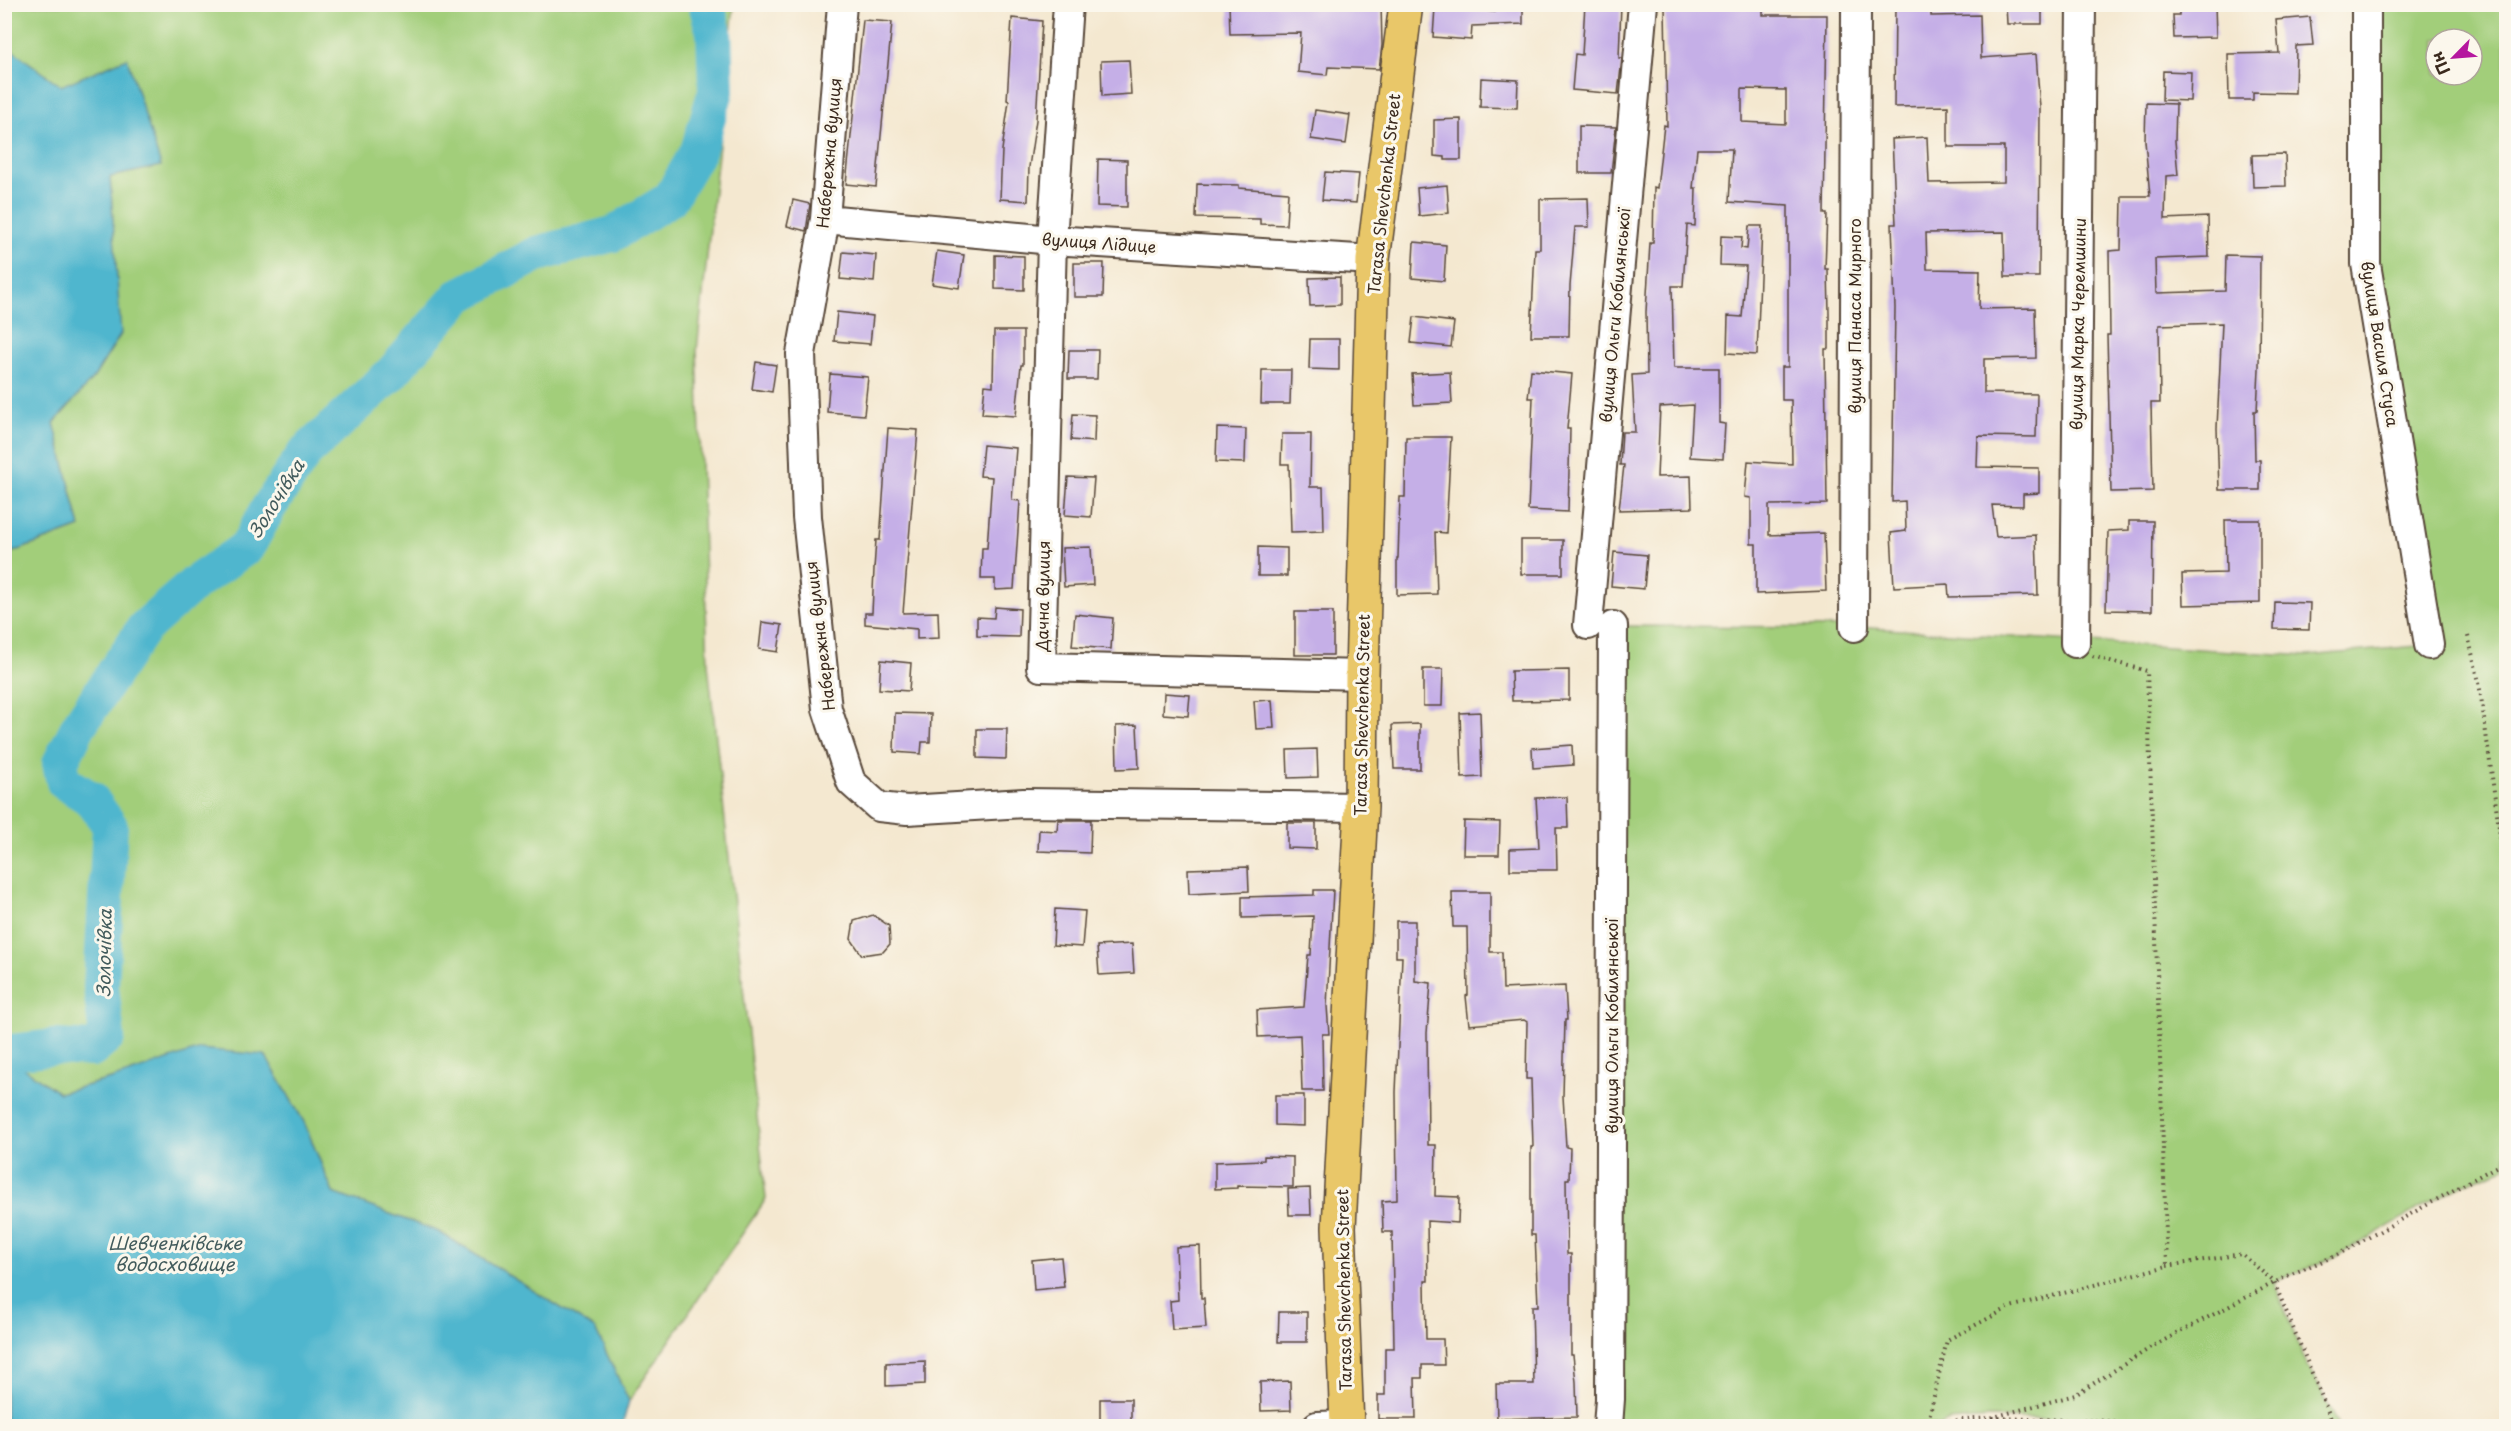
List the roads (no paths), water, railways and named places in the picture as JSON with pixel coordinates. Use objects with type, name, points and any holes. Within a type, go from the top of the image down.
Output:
[{"type":"main road","name":"Tarasa Shevchenka Street","points":[[1337,1426],[1339,1227],[1361,807],[1362,675],[1373,260],[1406,4]]},
{"type":"street","name":"Набережна вулиця","points":[[842,4],[825,219],[801,354],[807,517],[827,709],[850,782],[879,807],[907,810],[1024,803],[1361,807]]},
{"type":"street","points":[[1052,240],[1068,4]]},
{"type":"street","name":"вулиця Ольги Кобилянської","points":[[1608,1426],[1611,1387],[1600,626],[1643,4]]},
{"type":"street","name":"вулиця Панаса Мирного","points":[[1854,627],[1856,4]]},
{"type":"street","name":"вулиця Марка Черемшини","points":[[2075,643],[2081,4]]},
{"type":"street","name":"вулиця Василя Стуса","points":[[2366,4],[2366,264],[2429,645]]},
{"type":"street","name":"вулиця Лідице","points":[[825,219],[1052,240],[1373,260]]},
{"type":"street","name":"Дачна вулиця","points":[[1052,240],[1041,667],[1362,675]]},
{"type":"water","points":[[5,45],[61,86],[127,58],[161,166],[110,177],[121,334],[94,377],[54,423],[80,527],[5,555]]},
{"type":"water","name":"Шевченківське водосховище","points":[[200,1049],[265,1055],[304,1122],[333,1193],[439,1232],[595,1329],[629,1401],[622,1426],[5,1426],[5,1055],[59,1093],[111,1079]]},
{"type":"waterway","name":"Золочівка","points":[[4,1053],[55,1047],[93,1049],[107,1037],[101,987],[110,826],[91,799],[64,782],[60,763],[79,725],[144,628],[195,583],[247,547],[269,507],[305,453],[391,374],[459,296],[537,254],[613,234],[670,199],[698,151],[716,91],[714,32],[706,4]]}]
